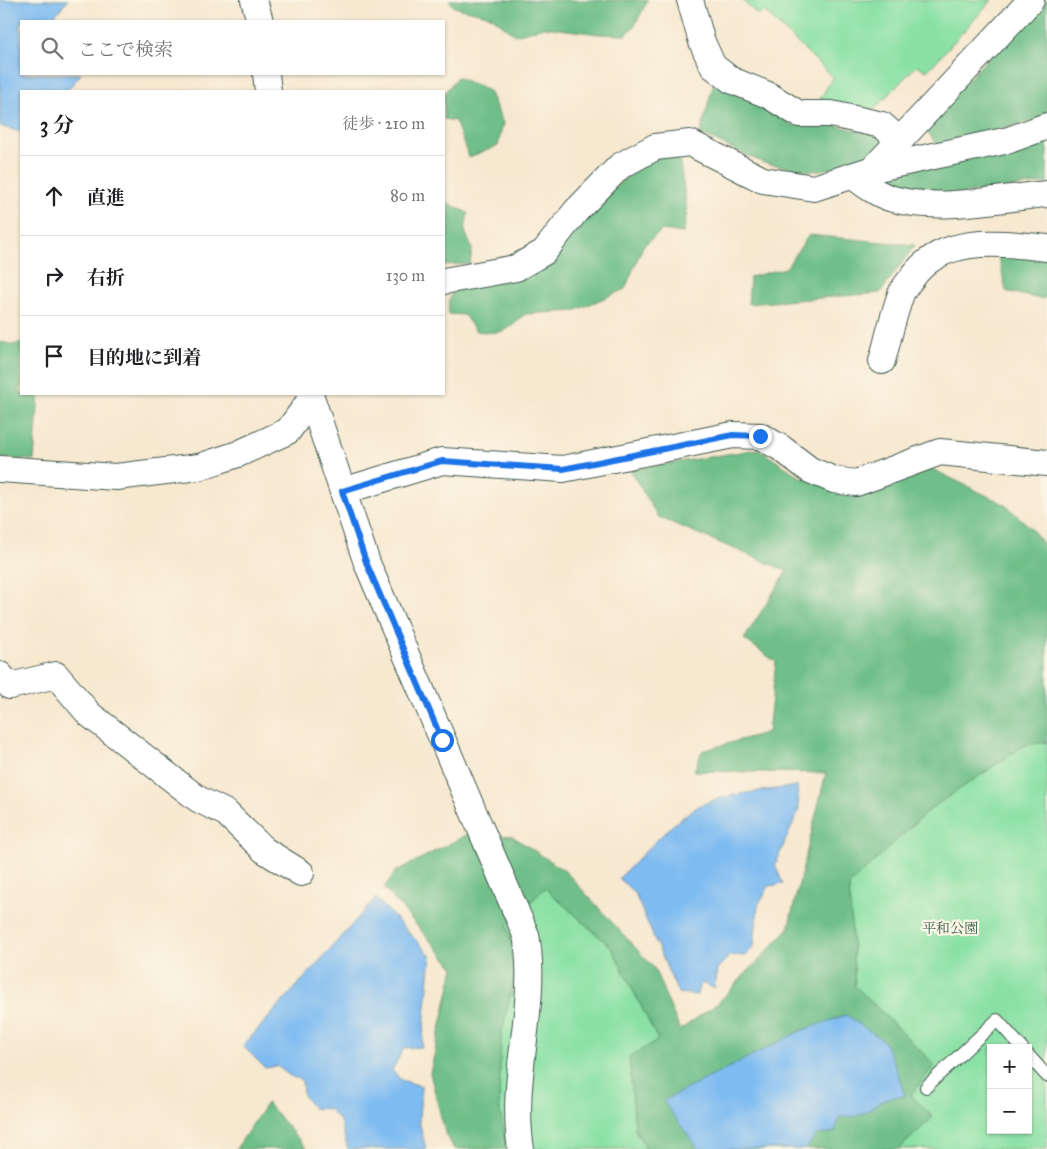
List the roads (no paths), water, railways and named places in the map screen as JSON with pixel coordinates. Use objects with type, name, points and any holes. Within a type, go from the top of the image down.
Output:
[{"type":"street","points":[[254,0],[260,20]]},
{"type":"street","points":[[690,0],[702,42],[713,66],[731,80],[768,95],[799,114],[831,114],[882,125],[900,141]]},
{"type":"street","points":[[863,173],[900,141],[1031,0]]},
{"type":"street","points":[[266,75],[268,90]]},
{"type":"street","points":[[445,281],[516,268],[544,252],[576,210],[620,166],[655,148],[690,143],[763,180],[814,188],[863,173],[1009,140],[1047,126]]},
{"type":"street","points":[[863,173],[870,188],[893,199],[937,205],[1047,194]]},
{"type":"street","points":[[882,362],[902,293],[916,271],[935,256],[964,245],[998,242],[1047,248]]},
{"type":"street","points":[[0,469],[116,477],[199,467],[238,454],[288,430],[311,396]]},
{"type":"street","points":[[311,396],[366,562],[526,935],[530,961],[517,1088],[518,1130],[521,1149]]},
{"type":"street","points":[[342,491],[442,461],[563,469],[733,435],[760,436],[810,470],[834,480],[856,483],[940,452],[1047,463]]},
{"type":"street","points":[[0,675],[10,686],[56,674],[89,714],[198,799],[226,813],[264,850],[301,873]]},
{"type":"lane","points":[[926,1087],[997,1020],[1018,1044]]},
{"type":"lane","points":[[1032,1059],[1047,1076]]},
{"type":"water","points":[[0,0],[68,0],[55,15],[55,20],[20,20],[20,75],[80,75],[68,90],[20,90],[20,132],[0,126]]},
{"type":"water","points":[[797,786],[799,809],[775,865],[783,884],[769,886],[758,905],[754,947],[745,956],[730,955],[717,969],[714,988],[702,983],[697,995],[678,993],[635,894],[619,878],[668,829],[699,806],[734,795]]},
{"type":"water","points":[[376,898],[431,956],[422,1047],[404,1048],[392,1070],[401,1080],[421,1086],[419,1121],[426,1149],[348,1149],[340,1121],[329,1109],[313,1108],[303,1095],[302,1080],[290,1076],[277,1066],[265,1068],[243,1046]]},
{"type":"water","points":[[846,1015],[884,1041],[895,1065],[905,1096],[888,1098],[861,1115],[839,1117],[835,1132],[816,1135],[806,1149],[698,1149],[663,1101],[800,1031]]},
{"type":"park label","name":"平和公園","points":[[950,928]]}]
